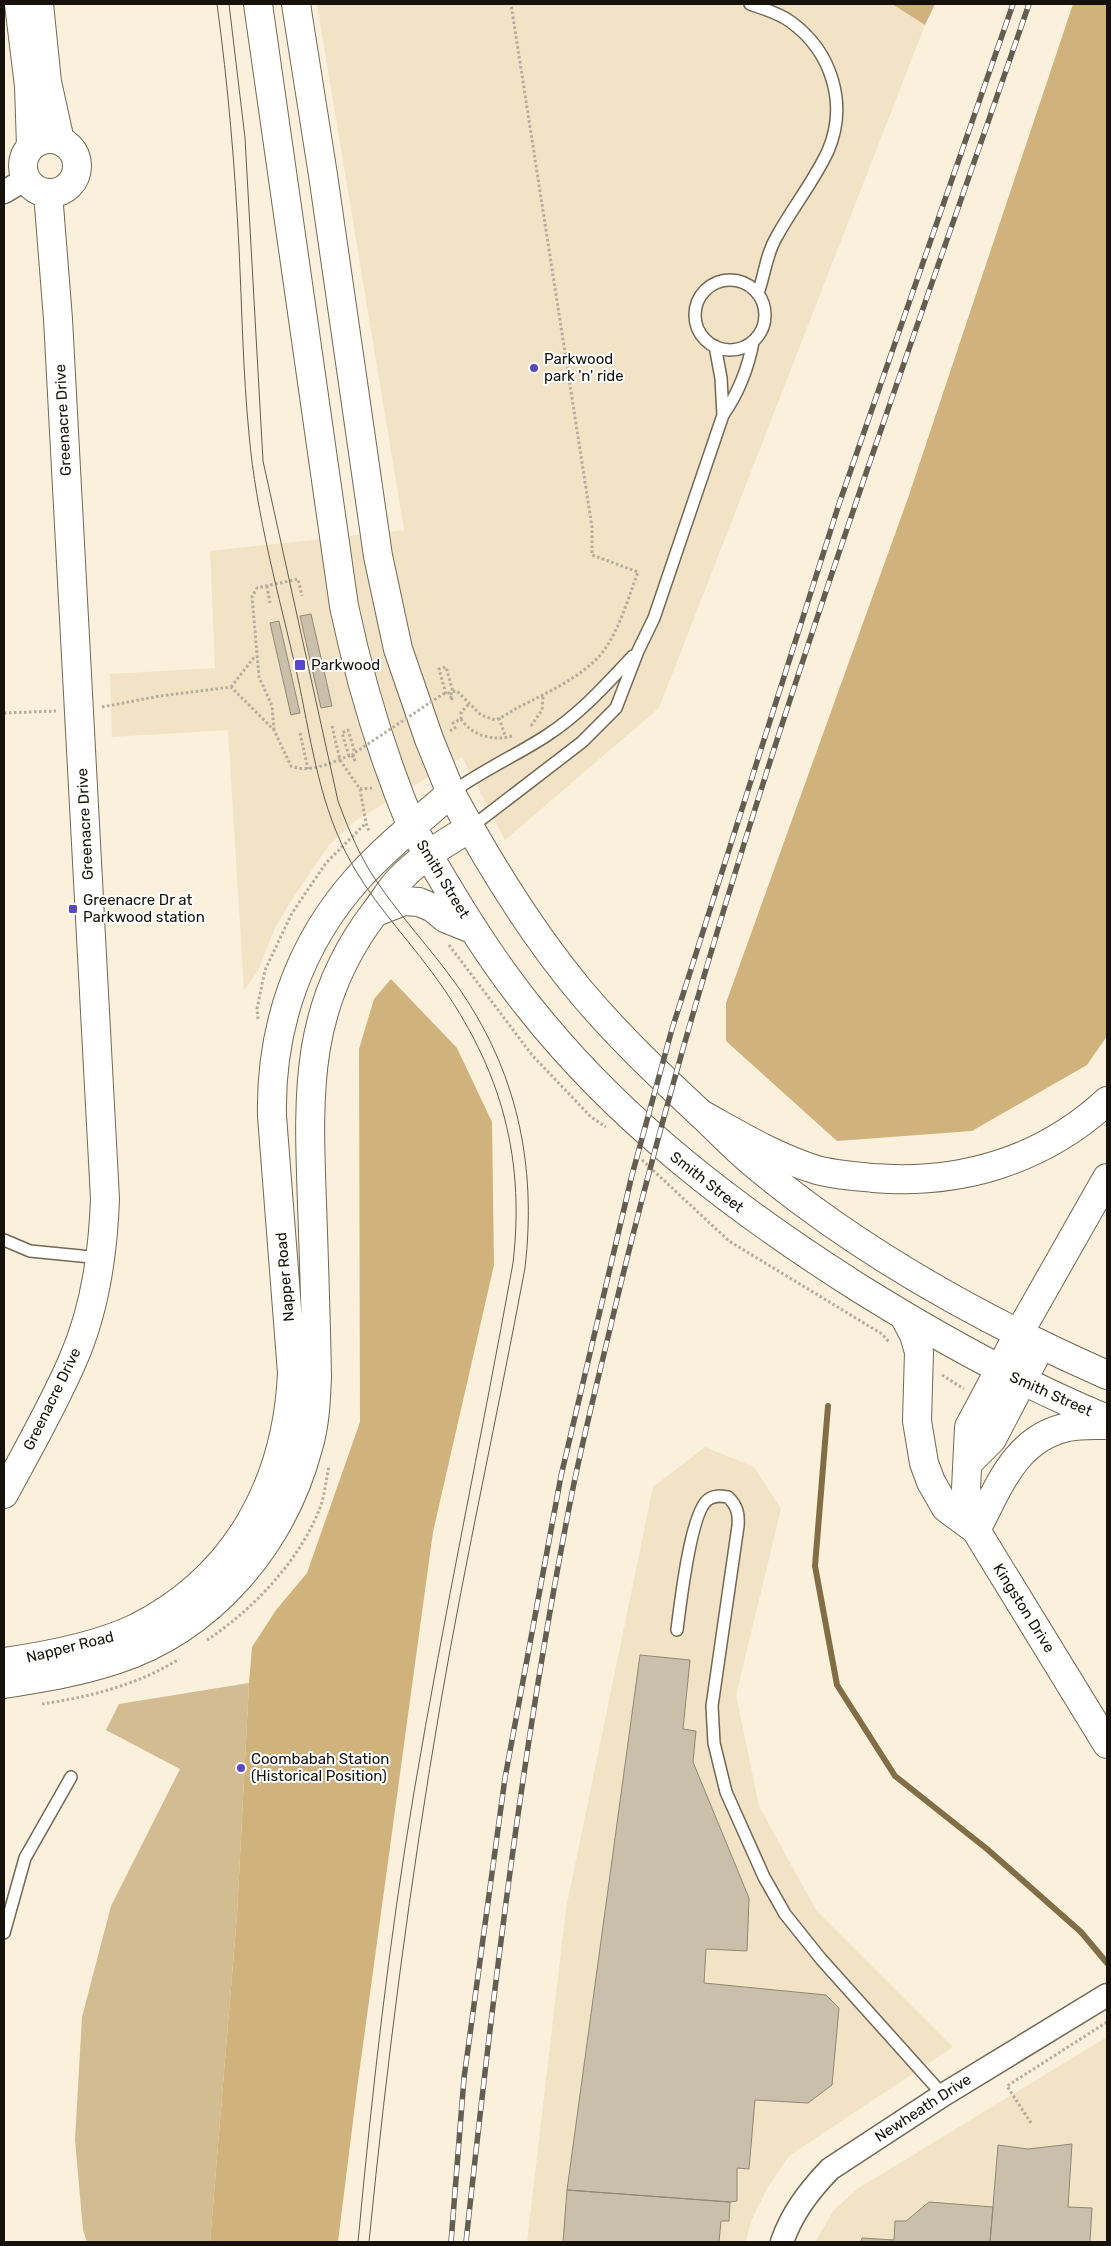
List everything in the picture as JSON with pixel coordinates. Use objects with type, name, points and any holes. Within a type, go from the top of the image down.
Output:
[{"type":"main road","points":[[19,4],[28,86],[31,146],[15,185],[48,193],[65,189],[71,183],[77,168],[72,152],[60,141],[48,82],[40,4]]},
{"type":"main road","name":"Smith Street","points":[[258,4],[344,606],[355,661],[393,781],[412,827],[472,929],[491,958],[529,1008],[564,1049],[640,1127],[692,1171],[761,1224],[904,1316],[1011,1376],[1107,1419]]},
{"type":"main road","points":[[296,4],[323,175],[378,556],[386,598],[408,682],[451,793],[470,828],[521,910],[580,990],[640,1057],[752,1162],[841,1229],[939,1290],[1030,1339],[1107,1375]]},
{"type":"main road","points":[[31,146],[45,140],[60,141]]},
{"type":"main road","name":"Greenacre Drive","points":[[4,1494],[73,1361],[89,1313],[101,1258],[105,1207],[80,710],[58,319],[48,193]]},
{"type":"main road","name":"Napper Road","points":[[4,1662],[104,1640],[136,1627],[169,1608],[200,1584],[238,1542],[268,1490],[279,1462],[286,1434],[291,1405],[292,1373],[272,1116],[272,1075],[278,1034],[291,989],[302,963],[329,915],[359,876],[451,793]]},
{"type":"main road","name":"Napper Road","points":[[4,1684],[78,1671],[116,1660],[145,1648],[174,1632],[203,1612],[233,1584],[267,1542],[285,1510],[298,1481],[309,1448],[318,1377],[309,1130],[317,1032],[331,989],[359,933],[400,878],[428,855],[470,828]]},
{"type":"main road","points":[[376,912],[404,901],[418,902],[433,908],[445,918],[472,929]]},
{"type":"main road","points":[[701,1114],[766,1150],[819,1171],[894,1180],[933,1179],[960,1176],[1020,1157],[1049,1144],[1107,1101]]},
{"type":"main road","name":"Kingston Drive","points":[[1107,1178],[1011,1376],[969,1427],[966,1490],[976,1530],[1107,1744]]},
{"type":"main road","points":[[904,1316],[914,1335],[919,1352],[916,1421],[924,1463],[931,1482],[946,1508],[976,1530],[1006,1471],[1024,1448],[1045,1435],[1063,1428],[1107,1425]]},
{"type":"street","name":"Newheath Drive","points":[[782,2242],[799,2206],[814,2185],[830,2169],[942,2095],[1100,1999]]},
{"type":"lane","points":[[750,4],[781,15],[806,35],[828,66],[836,98],[835,130],[829,147],[771,248],[758,293]]},
{"type":"lane","points":[[470,828],[559,761],[606,720],[616,708],[638,652],[654,618],[723,415],[737,394],[749,364],[753,342],[764,324],[766,313],[763,302],[758,293],[745,283],[730,280],[710,287],[702,295],[697,305],[697,325],[701,334],[716,346],[735,349],[753,342]]},
{"type":"lane","points":[[716,346],[721,378],[723,415]]},
{"type":"lane","points":[[451,793],[475,775],[529,746],[568,720],[638,652]]},
{"type":"lane","points":[[4,1240],[30,1251],[101,1258]]},
{"type":"lane","points":[[676,1630],[686,1565],[700,1508],[708,1499],[718,1496],[728,1497],[736,1505],[739,1514],[712,1706],[714,1742],[726,1792],[764,1877],[785,1914],[821,1959],[942,2095]]},
{"type":"lane","points":[[4,1932],[26,1858],[71,1777]]},
{"type":"path","points":[[453,692],[457,691],[469,704],[486,718],[492,720],[543,695],[595,660],[606,646],[621,619],[638,572],[592,555],[592,527],[511,4]]},
{"type":"path","points":[[274,730],[272,706],[259,677],[255,655],[252,597],[257,588],[298,579],[302,596]]},
{"type":"path","points":[[267,586],[270,602]]},
{"type":"path","points":[[4,713],[80,710],[160,696],[231,687],[255,655]]},
{"type":"path","points":[[446,667],[453,692],[451,692],[452,700],[449,693],[446,694],[439,668],[446,667]]},
{"type":"path","points":[[231,687],[274,730],[291,766],[308,769],[340,760],[352,755],[355,761],[353,754],[355,754],[348,730],[342,732],[349,756]]},
{"type":"path","points":[[355,754],[446,694]]},
{"type":"path","points":[[523,732],[531,726],[542,710],[543,695]]},
{"type":"path","points":[[469,704],[461,712],[461,719],[470,729],[482,736],[506,738],[514,736]]},
{"type":"path","points":[[499,718],[506,738]]},
{"type":"path","points":[[450,731],[455,728],[453,723],[461,719]]},
{"type":"path","points":[[332,726],[340,760],[360,789],[366,823],[370,831]]},
{"type":"path","points":[[300,733],[308,769]]},
{"type":"path","points":[[360,789],[370,788]]},
{"type":"path","points":[[444,938],[532,1055],[591,1117],[614,1133]]},
{"type":"path","points":[[640,1158],[729,1241],[882,1334],[891,1346]]},
{"type":"path","points":[[201,1644],[235,1622],[292,1562],[321,1504],[330,1460]]},
{"type":"path","points":[[40,1704],[85,1698],[160,1671],[185,1655]]},
{"type":"path","points":[[1030,2123],[1007,2086],[1106,2023]]},
{"type":"shaded area","points":[[317,4],[892,4],[925,25],[659,708],[505,840],[462,757],[355,821],[329,845],[289,904],[274,930],[258,971],[244,990],[228,730],[112,737],[110,674],[215,668],[210,551],[404,530]]},
{"type":"shaded area","points":[[892,4],[935,4],[925,25]]},
{"type":"shaded area","points":[[1073,4],[1107,4],[1107,1036],[1087,1065],[972,1131],[837,1141],[726,1041],[726,1003],[908,498]]},
{"type":"shaded area","points":[[391,979],[457,1048],[492,1122],[494,1265],[433,1532],[338,2242],[210,2242],[237,1915],[252,1647],[276,1610],[307,1573],[360,1422],[359,1049],[374,999]]},
{"type":"shaded area","points":[[705,1447],[754,1467],[781,1509],[736,1695],[759,1806],[816,1910],[953,2047],[789,2156],[768,2187],[751,2221],[746,2242],[527,2242],[566,1909],[653,1487]]},
{"type":"shaded area","points":[[249,1683],[237,1915],[210,2242],[87,2242],[83,2230],[75,2140],[82,2017],[111,1906],[180,1769],[106,1730],[119,1704]]},
{"type":"shaded area","points":[[1107,2037],[1107,2242],[815,2242],[834,2210],[857,2189]]},
{"type":"building","points":[[311,614],[332,706],[321,708],[300,616]]},
{"type":"building","points":[[279,621],[300,713],[291,715],[270,623]]},
{"type":"building","points":[[640,1655],[690,1660],[683,1729],[696,1731],[693,1762],[749,1898],[747,1951],[706,1949],[704,1983],[826,1995],[839,2008],[832,2085],[808,2103],[755,2100],[749,2169],[737,2168],[737,2201],[567,2190]]},
{"type":"building","points":[[1072,2144],[1068,2207],[1092,2208],[1090,2242],[990,2242],[998,2145],[1028,2149]]},
{"type":"building","points":[[567,2190],[730,2202],[729,2221],[721,2221],[719,2242],[563,2242]]},
{"type":"building","points":[[929,2202],[993,2207],[990,2242],[861,2242],[862,2238],[894,2240],[895,2221],[906,2221]]},
{"type":"waterway","points":[[828,1406],[815,1566],[837,1685],[895,1776],[987,1849],[1081,1932],[1107,1963]]},
{"type":"tram line","points":[[217,4],[225,65],[233,156],[245,388],[252,464],[263,525],[316,765],[336,832],[364,885],[431,971],[474,1039],[490,1073],[502,1109],[510,1145],[515,1183],[516,1222],[513,1263],[438,1660],[405,1848],[382,2017],[358,2242]]},
{"type":"tram line","points":[[229,4],[245,138],[263,461],[338,801],[354,841],[369,870],[456,984],[477,1017],[494,1050],[508,1084],[518,1119],[525,1155],[528,1192],[525,1268],[471,1539],[419,1836],[383,2106],[369,2242]]},
{"type":"railway","points":[[451,2242],[464,2078],[505,1778],[561,1476],[632,1175],[672,1029],[839,504],[1013,4]]},
{"type":"railway","points":[[466,2242],[498,1961],[524,1773],[554,1586],[572,1493],[614,1312],[656,1146],[753,816],[860,490],[1029,4]]},
{"type":"place","name":"Parkwood park 'n' ride","points":[[534,368]]},
{"type":"place","name":"Parkwood","points":[[300,665]]},
{"type":"place","name":"Greenacre Dr at Parkwood station","points":[[73,909]]},
{"type":"place","name":"Coombabah Station (Historical Position)","points":[[241,1768]]}]
